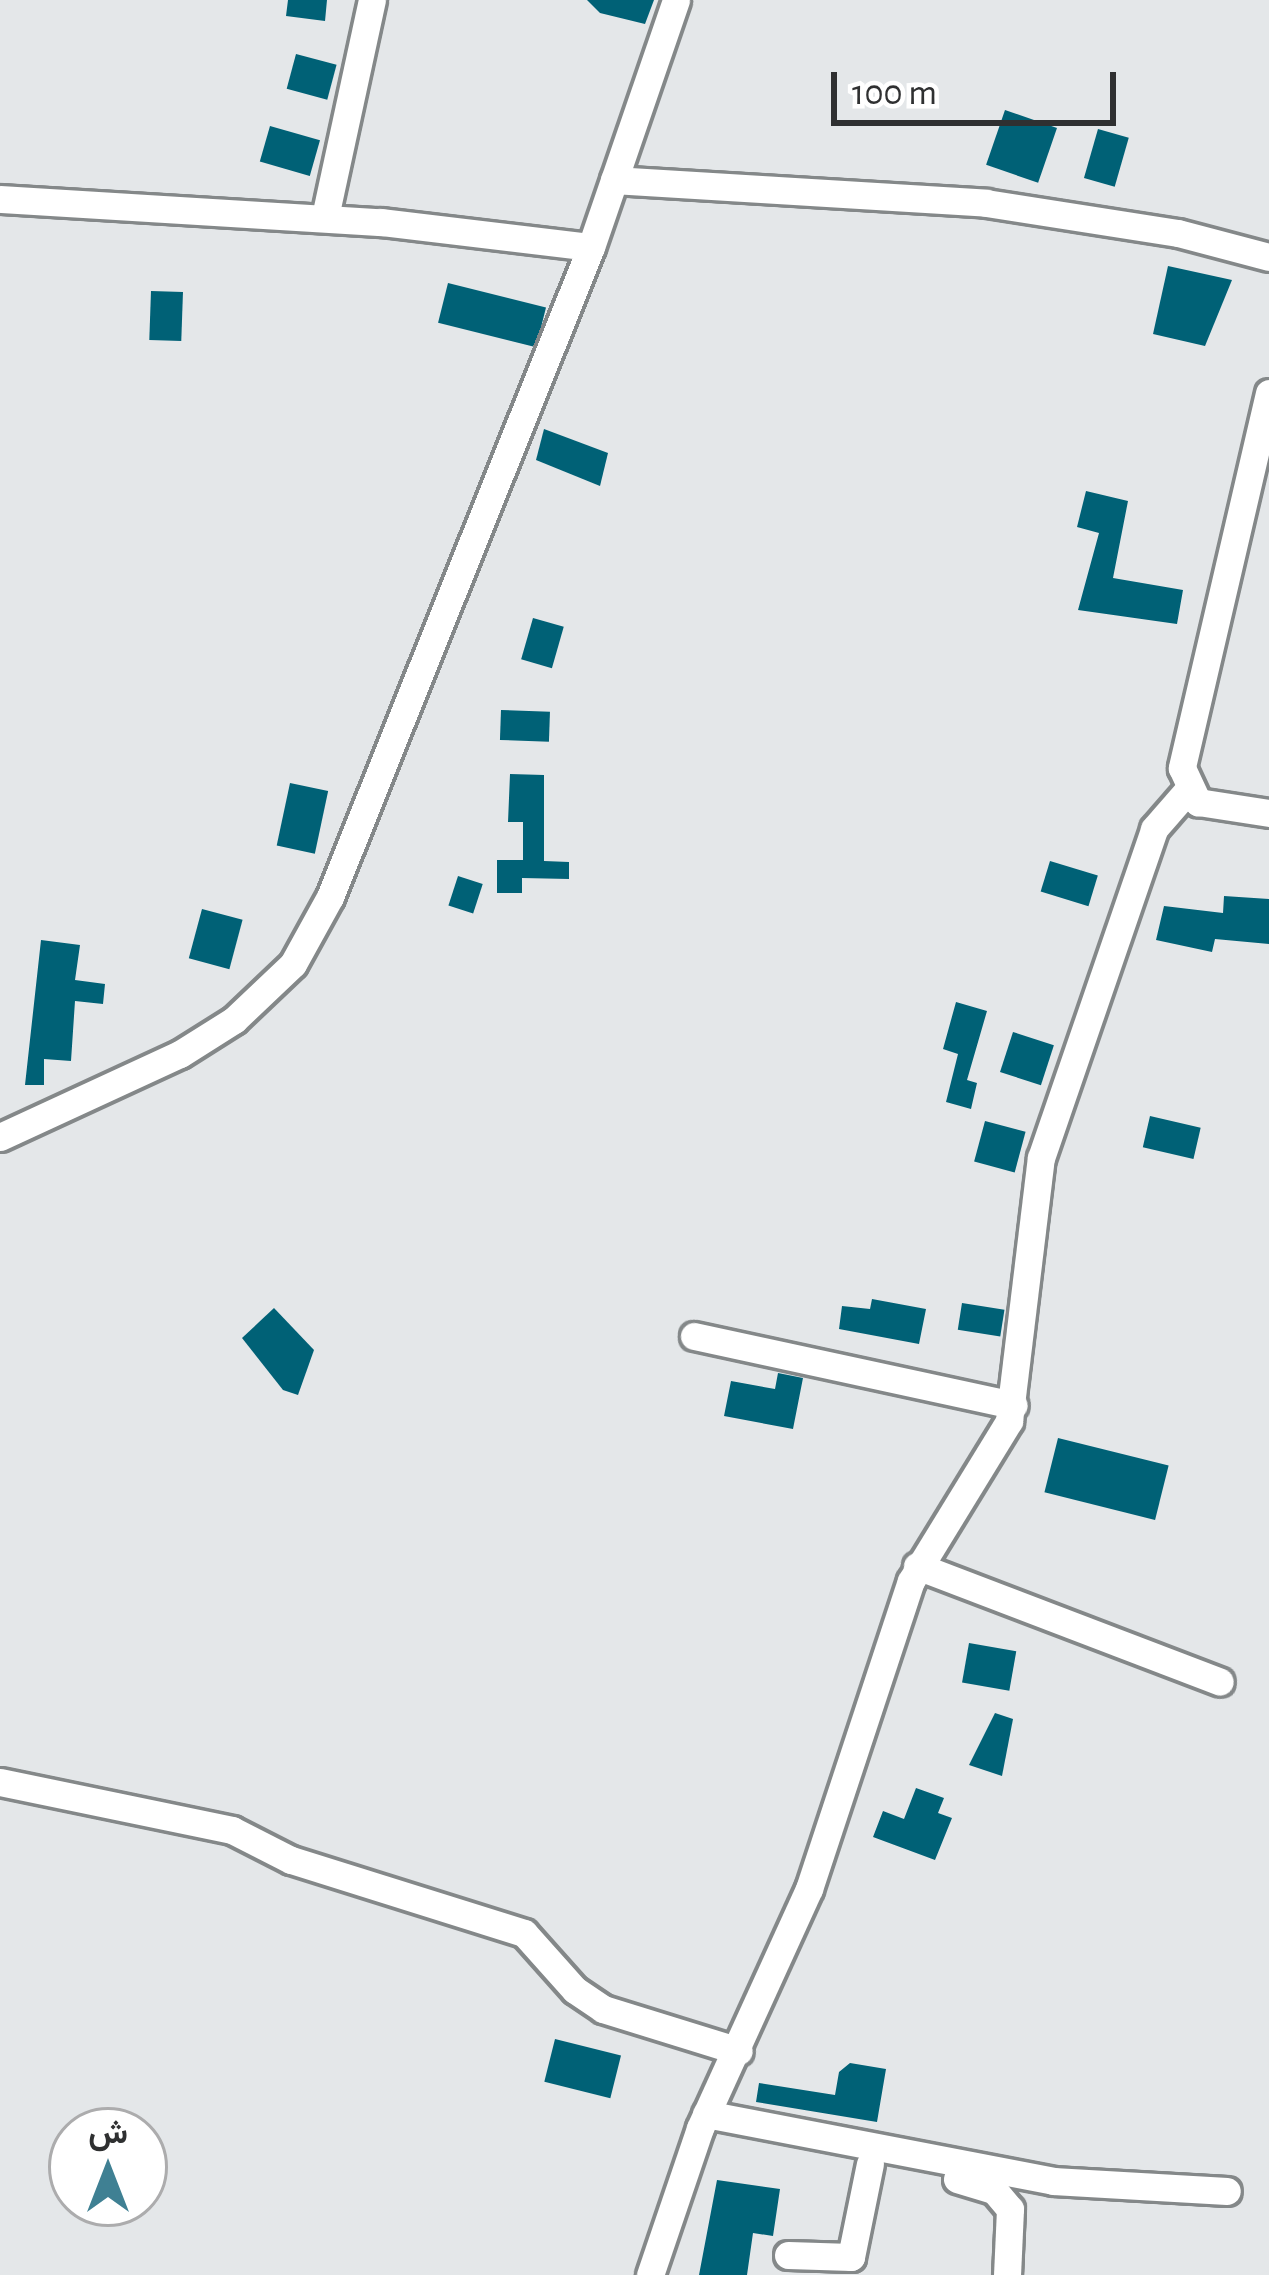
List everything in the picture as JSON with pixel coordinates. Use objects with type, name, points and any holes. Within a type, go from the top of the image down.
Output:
[{"type":"street","points":[[325,217],[372,0]]},
{"type":"street","points":[[0,1137],[180,1054],[234,1020],[293,964],[330,897],[591,247],[676,0]]},
{"type":"street","points":[[614,179],[986,203],[1178,233],[1269,257]]},
{"type":"street","points":[[0,199],[325,217],[591,247]]},
{"type":"street","points":[[1268,401],[1182,768],[1187,791],[1206,806],[1269,813]]},
{"type":"street","points":[[650,2275],[703,2121],[809,1889],[917,1566],[993,1452],[1014,1405],[1026,1231],[1041,1158],[1154,829],[1187,791]]},
{"type":"street","points":[[694,1336],[1014,1405]]},
{"type":"street","points":[[917,1566],[1220,1682]]},
{"type":"street","points":[[0,1782],[232,1830],[291,1860],[524,1933],[575,1990],[604,2008],[693,2043],[739,2050]]},
{"type":"street","points":[[703,2121],[994,2190],[1014,2221],[1007,2275]]},
{"type":"street","points":[[703,2121],[1054,2181],[1227,2191]]},
{"type":"street","points":[[788,2255],[855,2266],[870,2164]]},
{"type":"building","points":[[288,0],[327,0],[325,21],[286,16]]},
{"type":"building","points":[[587,0],[654,0],[645,24],[600,13]]},
{"type":"building","points":[[296,54],[337,65],[327,100],[287,89]]},
{"type":"building","points":[[1005,110],[1057,128],[1038,183],[986,165]]},
{"type":"building","points":[[270,126],[320,140],[310,176],[260,162]]},
{"type":"building","points":[[1098,129],[1129,138],[1115,187],[1084,178]]},
{"type":"building","points":[[1168,266],[1232,280],[1205,346],[1153,334]]},
{"type":"building","points":[[448,283],[546,307],[536,347],[438,323]]},
{"type":"building","points":[[151,291],[183,292],[181,341],[149,340]]},
{"type":"building","points":[[544,429],[608,453],[600,486],[536,460]]},
{"type":"building","points":[[1086,491],[1128,501],[1113,578],[1183,590],[1177,624],[1078,610],[1099,533],[1077,527]]},
{"type":"building","points":[[533,618],[564,627],[552,668],[521,659]]},
{"type":"building","points":[[501,710],[550,712],[549,742],[500,740]]},
{"type":"building","points":[[510,774],[544,775],[544,861],[569,862],[569,879],[522,878],[522,893],[497,893],[497,860],[523,860],[523,822],[508,822]]},
{"type":"building","points":[[290,783],[328,791],[315,854],[277,846]]},
{"type":"building","points":[[1050,861],[1098,876],[1088,906],[1041,892]]},
{"type":"building","points":[[458,876],[483,884],[473,914],[448,905]]},
{"type":"building","points":[[1224,896],[1269,899],[1269,944],[1215,939],[1212,952],[1156,940],[1164,906],[1223,913]]},
{"type":"building","points":[[202,909],[243,920],[229,969],[189,958]]},
{"type":"building","points":[[41,940],[80,945],[75,980],[105,984],[103,1004],[75,1001],[71,1061],[44,1059],[44,1085],[25,1085]]},
{"type":"building","points":[[956,1002],[987,1011],[967,1080],[977,1083],[971,1109],[946,1102],[958,1054],[943,1049]]},
{"type":"building","points":[[1013,1032],[1054,1045],[1041,1085],[1000,1072]]},
{"type":"building","points":[[1150,1116],[1201,1128],[1193,1159],[1143,1147]]},
{"type":"building","points":[[985,1121],[1026,1132],[1015,1172],[974,1162]]},
{"type":"building","points":[[872,1299],[926,1309],[919,1344],[839,1329],[842,1306],[870,1309]]},
{"type":"building","points":[[962,1303],[1004,1310],[1000,1336],[958,1330]]},
{"type":"building","points":[[274,1308],[314,1350],[298,1395],[283,1390],[242,1338]]},
{"type":"building","points":[[778,1373],[803,1378],[793,1429],[724,1416],[731,1381],[775,1389]]},
{"type":"building","points":[[1058,1438],[1169,1466],[1155,1520],[1044,1492]]},
{"type":"building","points":[[969,1643],[1016,1651],[1009,1691],[962,1682]]},
{"type":"building","points":[[995,1713],[1013,1719],[1002,1776],[969,1765]]},
{"type":"building","points":[[916,1788],[944,1798],[938,1813],[952,1818],[935,1860],[873,1837],[883,1811],[904,1819]]},
{"type":"building","points":[[555,2039],[621,2055],[610,2098],[544,2082]]},
{"type":"building","points":[[850,2063],[886,2069],[877,2122],[756,2102],[759,2083],[835,2095],[839,2072]]},
{"type":"building","points":[[717,2180],[780,2189],[773,2236],[753,2233],[747,2275],[699,2275]]}]
